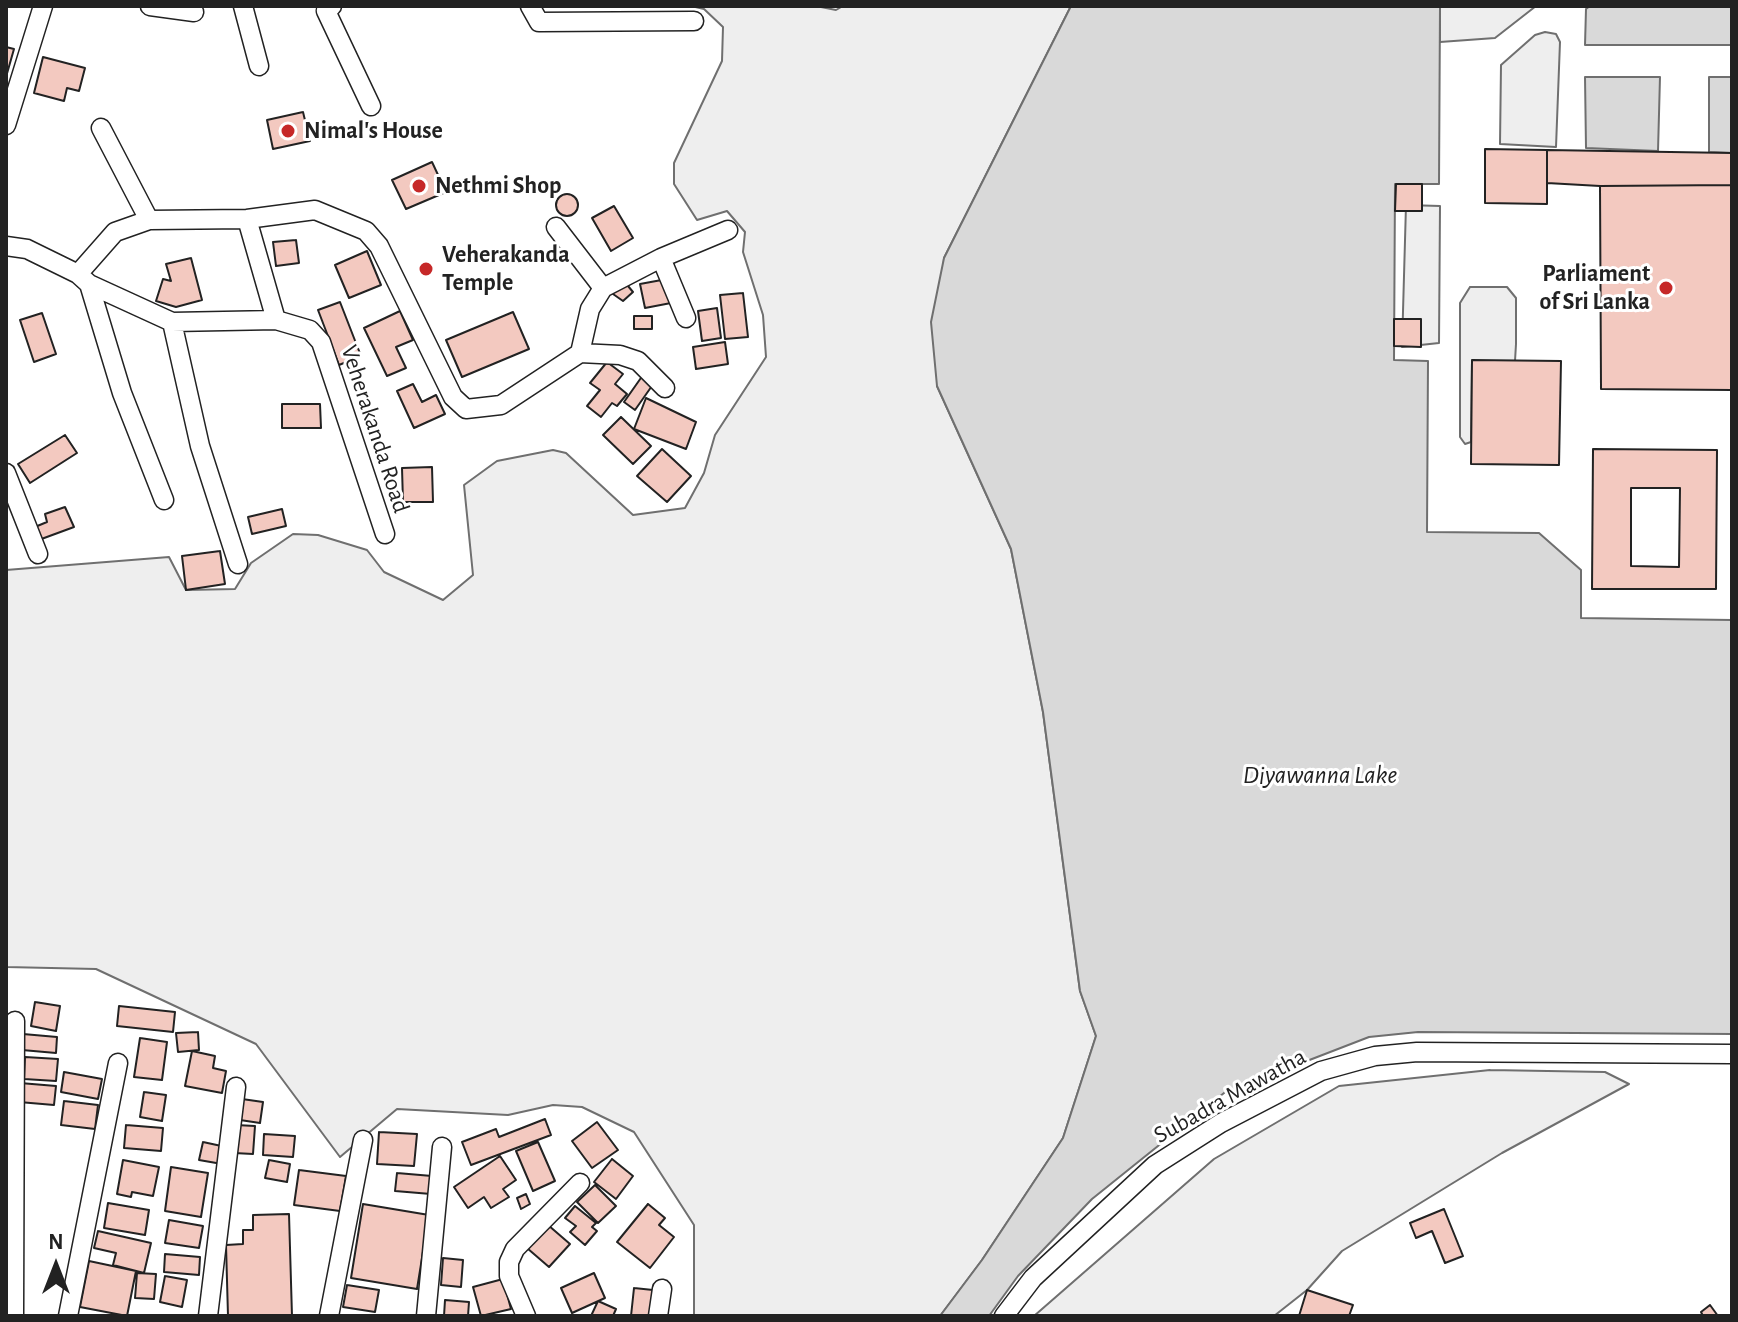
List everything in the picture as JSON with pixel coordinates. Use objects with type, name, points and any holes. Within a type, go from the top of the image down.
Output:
[{"type":"street","points":[[6,125],[43,6]]},
{"type":"street","points":[[150,6],[194,12]]},
{"type":"street","points":[[243,6],[259,66]]},
{"type":"street","points":[[332,6],[326,11],[371,106]]},
{"type":"street","points":[[530,6],[539,22],[694,21]]},
{"type":"street","points":[[101,128],[149,220]]},
{"type":"street","points":[[164,500],[122,393],[83,279],[115,232],[149,220],[247,219],[315,210],[366,231],[379,246],[453,397],[466,409],[501,405],[580,353],[620,355],[638,361],[665,388]]},
{"type":"street","points":[[247,219],[276,320]]},
{"type":"street","points":[[556,227],[603,288]]},
{"type":"street","points":[[580,353],[590,309],[603,288],[661,258],[728,230]]},
{"type":"street","name":"Veherakanda Road","points":[[6,246],[27,249],[172,322],[276,320],[310,330],[321,342],[385,534]]},
{"type":"street","points":[[661,258],[686,318]]},
{"type":"street","points":[[172,322],[200,446],[238,564]]},
{"type":"street","points":[[6,473],[38,554]]},
{"type":"street","points":[[14,1316],[15,1021]]},
{"type":"street","name":"Subadra Mawatha","points":[[1004,1316],[1058,1252],[1155,1165],[1221,1123],[1321,1071],[1375,1056],[1432,1051],[1732,1054]]},
{"type":"street","points":[[68,1316],[118,1063]]},
{"type":"street","points":[[208,1316],[236,1087]]},
{"type":"street","points":[[329,1316],[363,1140]]},
{"type":"street","points":[[426,1316],[442,1147]]},
{"type":"street","points":[[526,1316],[509,1276],[509,1262],[515,1249],[580,1183]]},
{"type":"street","points":[[658,1316],[662,1289]]},
{"type":"shaded area","points":[[691,6],[816,6],[836,10],[843,6],[1071,6],[944,258],[937,386],[1011,549],[1043,712],[1080,991],[1096,1036],[1063,1138],[982,1260],[940,1316],[694,1316],[694,1225],[634,1132],[582,1107],[553,1105],[508,1115],[397,1109],[340,1157],[256,1044],[96,969],[6,967],[6,570],[169,557],[186,590],[235,589],[251,563],[293,534],[318,535],[367,550],[384,572],[443,600],[473,575],[464,485],[497,461],[553,450],[566,453],[633,515],[685,508],[704,473],[715,435],[766,357],[763,315],[743,252],[745,232],[727,211],[697,220],[674,184],[674,163],[722,61],[723,27],[704,9]]},
{"type":"shaded area","points":[[1440,6],[1536,6],[1495,38],[1440,42]]},
{"type":"shaded area","points":[[1545,32],[1556,34],[1560,42],[1556,147],[1500,144],[1501,65],[1535,35]]},
{"type":"shaded area","points":[[1406,205],[1440,206],[1439,343],[1402,347]]},
{"type":"shaded area","points":[[1470,287],[1507,287],[1516,298],[1516,344],[1515,361],[1472,361],[1471,442],[1465,444],[1460,437],[1460,303]]},
{"type":"shaded area","points":[[1490,1070],[1605,1072],[1629,1084],[1502,1153],[1342,1251],[1307,1290],[1274,1316],[1034,1316],[1214,1159],[1339,1086]]},
{"type":"water","name":"Diyawanna Lake","points":[[1071,6],[1440,6],[1439,184],[1395,184],[1394,360],[1428,361],[1427,532],[1539,533],[1581,570],[1581,618],[1732,620],[1732,1034],[1418,1032],[1369,1037],[1224,1093],[1092,1199],[1018,1276],[989,1316],[940,1316],[982,1260],[1063,1138],[1096,1036],[1080,991],[1043,712],[1011,549],[937,386],[931,322],[944,258]]},
{"type":"water","points":[[1590,6],[1732,6],[1732,45],[1585,45],[1586,9]]},
{"type":"water","points":[[1585,77],[1660,77],[1658,151],[1586,148]]},
{"type":"water","points":[[1709,77],[1732,77],[1732,153],[1709,152]]},
{"type":"building","points":[[6,47],[14,49],[6,77]]},
{"type":"building","points":[[43,57],[85,68],[79,91],[67,88],[64,101],[34,93]]},
{"type":"building","name":"Nimal's House","points":[[303,112],[310,141],[273,149],[267,120]]},
{"type":"building","points":[[1485,149],[1547,150],[1547,204],[1485,203]]},
{"type":"building","points":[[1547,150],[1732,153],[1732,185],[1600,186],[1547,183]]},
{"type":"building","name":"Nethmi Shop","points":[[432,162],[446,192],[406,209],[392,180]]},
{"type":"building","points":[[1396,184],[1422,184],[1422,211],[1395,211]]},
{"type":"building","name":"Parliament of Sri Lanka","points":[[1732,185],[1732,390],[1601,389],[1600,186]]},
{"type":"building","points":[[567,194],[575,197],[578,205],[575,213],[567,216],[559,213],[556,205],[559,197]]},
{"type":"building","points":[[614,206],[633,238],[611,251],[592,218]]},
{"type":"building","points":[[296,240],[299,263],[276,266],[273,242]]},
{"type":"building","points":[[367,251],[381,285],[349,298],[335,265]]},
{"type":"building","points":[[191,258],[202,300],[176,307],[156,301],[163,279],[171,281],[166,264]]},
{"type":"building","points":[[667,279],[671,303],[645,308],[640,284]]},
{"type":"building","points":[[623,280],[633,292],[623,301],[613,294],[615,284]]},
{"type":"building","points":[[743,293],[748,337],[725,339],[720,295]]},
{"type":"building","points":[[340,302],[361,356],[339,365],[318,310]]},
{"type":"building","points":[[717,308],[721,338],[702,341],[698,311]]},
{"type":"building","points":[[400,311],[413,340],[396,347],[406,368],[387,376],[364,328]]},
{"type":"building","points":[[513,312],[529,349],[462,377],[446,340]]},
{"type":"building","points":[[42,313],[56,354],[34,362],[20,320]]},
{"type":"building","points":[[634,316],[652,316],[652,329],[634,329]]},
{"type":"building","points":[[1394,319],[1421,319],[1421,347],[1394,346]]},
{"type":"building","points":[[725,342],[728,364],[696,369],[693,347]]},
{"type":"building","points":[[1472,360],[1561,361],[1559,465],[1471,464]]},
{"type":"building","points":[[607,362],[623,374],[615,384],[627,394],[617,406],[612,403],[601,417],[587,406],[600,390],[590,383]]},
{"type":"building","points":[[643,375],[654,383],[635,410],[624,402]]},
{"type":"building","points":[[413,384],[422,402],[436,395],[445,414],[414,428],[397,391]]},
{"type":"building","points":[[646,398],[696,422],[686,449],[634,429]]},
{"type":"building","points":[[282,404],[320,404],[321,428],[282,428]]},
{"type":"building","points":[[621,417],[651,446],[633,464],[603,435]]},
{"type":"building","points":[[65,435],[77,453],[30,483],[18,464]]},
{"type":"building","points":[[662,449],[691,476],[667,502],[637,476]]},
{"type":"building","points":[[1593,449],[1717,450],[1716,589],[1592,589]],"holes":[[[1631,488],[1680,488],[1679,567],[1631,566]]]},
{"type":"building","points":[[432,467],[433,502],[403,502],[402,468]]},
{"type":"building","points":[[65,507],[74,527],[36,541],[30,529],[47,522],[45,514]]},
{"type":"building","points":[[282,509],[286,526],[252,534],[248,517]]},
{"type":"building","points":[[220,551],[225,584],[186,590],[182,556]]},
{"type":"building","points":[[35,1002],[60,1006],[56,1031],[31,1026]]},
{"type":"building","points":[[119,1006],[175,1012],[173,1032],[117,1026]]},
{"type":"building","points":[[198,1032],[199,1050],[178,1052],[176,1033]]},
{"type":"building","points":[[23,1034],[57,1037],[56,1053],[22,1050]]},
{"type":"building","points":[[140,1038],[167,1042],[162,1080],[134,1077]]},
{"type":"building","points":[[192,1051],[215,1056],[213,1068],[226,1071],[222,1093],[185,1086]]},
{"type":"building","points":[[25,1057],[58,1059],[56,1081],[24,1079]]},
{"type":"building","points":[[64,1072],[102,1079],[98,1099],[61,1092]]},
{"type":"building","points":[[20,1083],[56,1086],[54,1105],[19,1102]]},
{"type":"building","points":[[144,1092],[166,1095],[162,1121],[140,1117]]},
{"type":"building","points":[[242,1099],[263,1102],[260,1123],[240,1120]]},
{"type":"building","points":[[64,1101],[98,1105],[95,1129],[61,1125]]},
{"type":"building","points":[[545,1119],[551,1135],[471,1165],[462,1142],[496,1129],[499,1137]]},
{"type":"building","points":[[597,1122],[618,1150],[592,1168],[572,1141]]},
{"type":"building","points":[[126,1125],[163,1128],[161,1151],[124,1148]]},
{"type":"building","points":[[236,1125],[255,1126],[253,1154],[234,1153]]},
{"type":"building","points":[[379,1132],[417,1134],[414,1166],[377,1164]]},
{"type":"building","points":[[264,1134],[295,1136],[293,1157],[263,1155]]},
{"type":"building","points":[[203,1142],[226,1147],[222,1164],[199,1160]]},
{"type":"building","points":[[538,1142],[555,1181],[533,1191],[516,1151]]},
{"type":"building","points":[[500,1156],[516,1180],[503,1189],[509,1197],[491,1208],[484,1197],[468,1208],[454,1187]]},
{"type":"building","points":[[612,1159],[633,1176],[616,1199],[594,1182]]},
{"type":"building","points":[[123,1160],[159,1167],[153,1196],[132,1192],[131,1197],[117,1194]]},
{"type":"building","points":[[269,1160],[290,1164],[287,1182],[265,1178]]},
{"type":"building","points":[[171,1167],[208,1173],[201,1217],[165,1211]]},
{"type":"building","points":[[299,1170],[346,1176],[340,1211],[294,1205]]},
{"type":"building","points":[[397,1173],[432,1176],[431,1194],[395,1191]]},
{"type":"building","points":[[595,1185],[616,1206],[598,1223],[577,1202]]},
{"type":"building","points":[[526,1194],[530,1204],[521,1209],[517,1198]]},
{"type":"building","points":[[108,1203],[149,1210],[145,1235],[104,1228]]},
{"type":"building","points":[[363,1204],[429,1215],[417,1289],[351,1278]]},
{"type":"building","points":[[648,1204],[665,1218],[659,1225],[674,1237],[650,1268],[617,1242]]},
{"type":"building","points":[[575,1206],[596,1223],[592,1227],[597,1231],[585,1245],[570,1232],[576,1226],[565,1218]]},
{"type":"building","points":[[1444,1209],[1463,1256],[1445,1263],[1432,1231],[1416,1238],[1410,1223]]},
{"type":"building","points":[[289,1214],[292,1316],[228,1316],[226,1245],[243,1244],[243,1230],[253,1230],[253,1215]]},
{"type":"building","points":[[169,1220],[203,1226],[199,1248],[165,1243]]},
{"type":"building","points":[[548,1225],[570,1244],[549,1267],[527,1248]]},
{"type":"building","points":[[98,1231],[151,1243],[144,1273],[113,1265],[116,1253],[94,1248]]},
{"type":"building","points":[[165,1254],[200,1257],[199,1275],[164,1272]]},
{"type":"building","points":[[443,1258],[463,1260],[461,1287],[441,1285]]},
{"type":"building","points":[[89,1261],[136,1271],[127,1316],[80,1307]]},
{"type":"building","points":[[137,1273],[156,1274],[154,1299],[135,1298]]},
{"type":"building","points":[[594,1273],[605,1298],[572,1313],[561,1288]]},
{"type":"building","points":[[165,1276],[187,1280],[182,1307],[160,1302]]},
{"type":"building","points":[[503,1279],[511,1309],[481,1316],[473,1287]]},
{"type":"building","points":[[347,1285],[379,1290],[375,1312],[343,1307]]},
{"type":"building","points":[[634,1288],[653,1290],[651,1316],[631,1316]]},
{"type":"building","points":[[1307,1290],[1353,1305],[1349,1316],[1299,1316]]},
{"type":"building","points":[[445,1300],[469,1302],[468,1316],[444,1316]]},
{"type":"building","points":[[598,1301],[616,1309],[613,1316],[591,1316]]},
{"type":"building","points":[[1710,1305],[1718,1316],[1703,1316],[1701,1312]]},
{"type":"place","name":"Nimal's House","points":[[288,131]]},
{"type":"place","name":"Nethmi Shop","points":[[419,186]]},
{"type":"place","name":"Veherakanda Temple","points":[[426,269]]},
{"type":"place","name":"Parliament of Sri Lanka","points":[[1666,288]]}]
